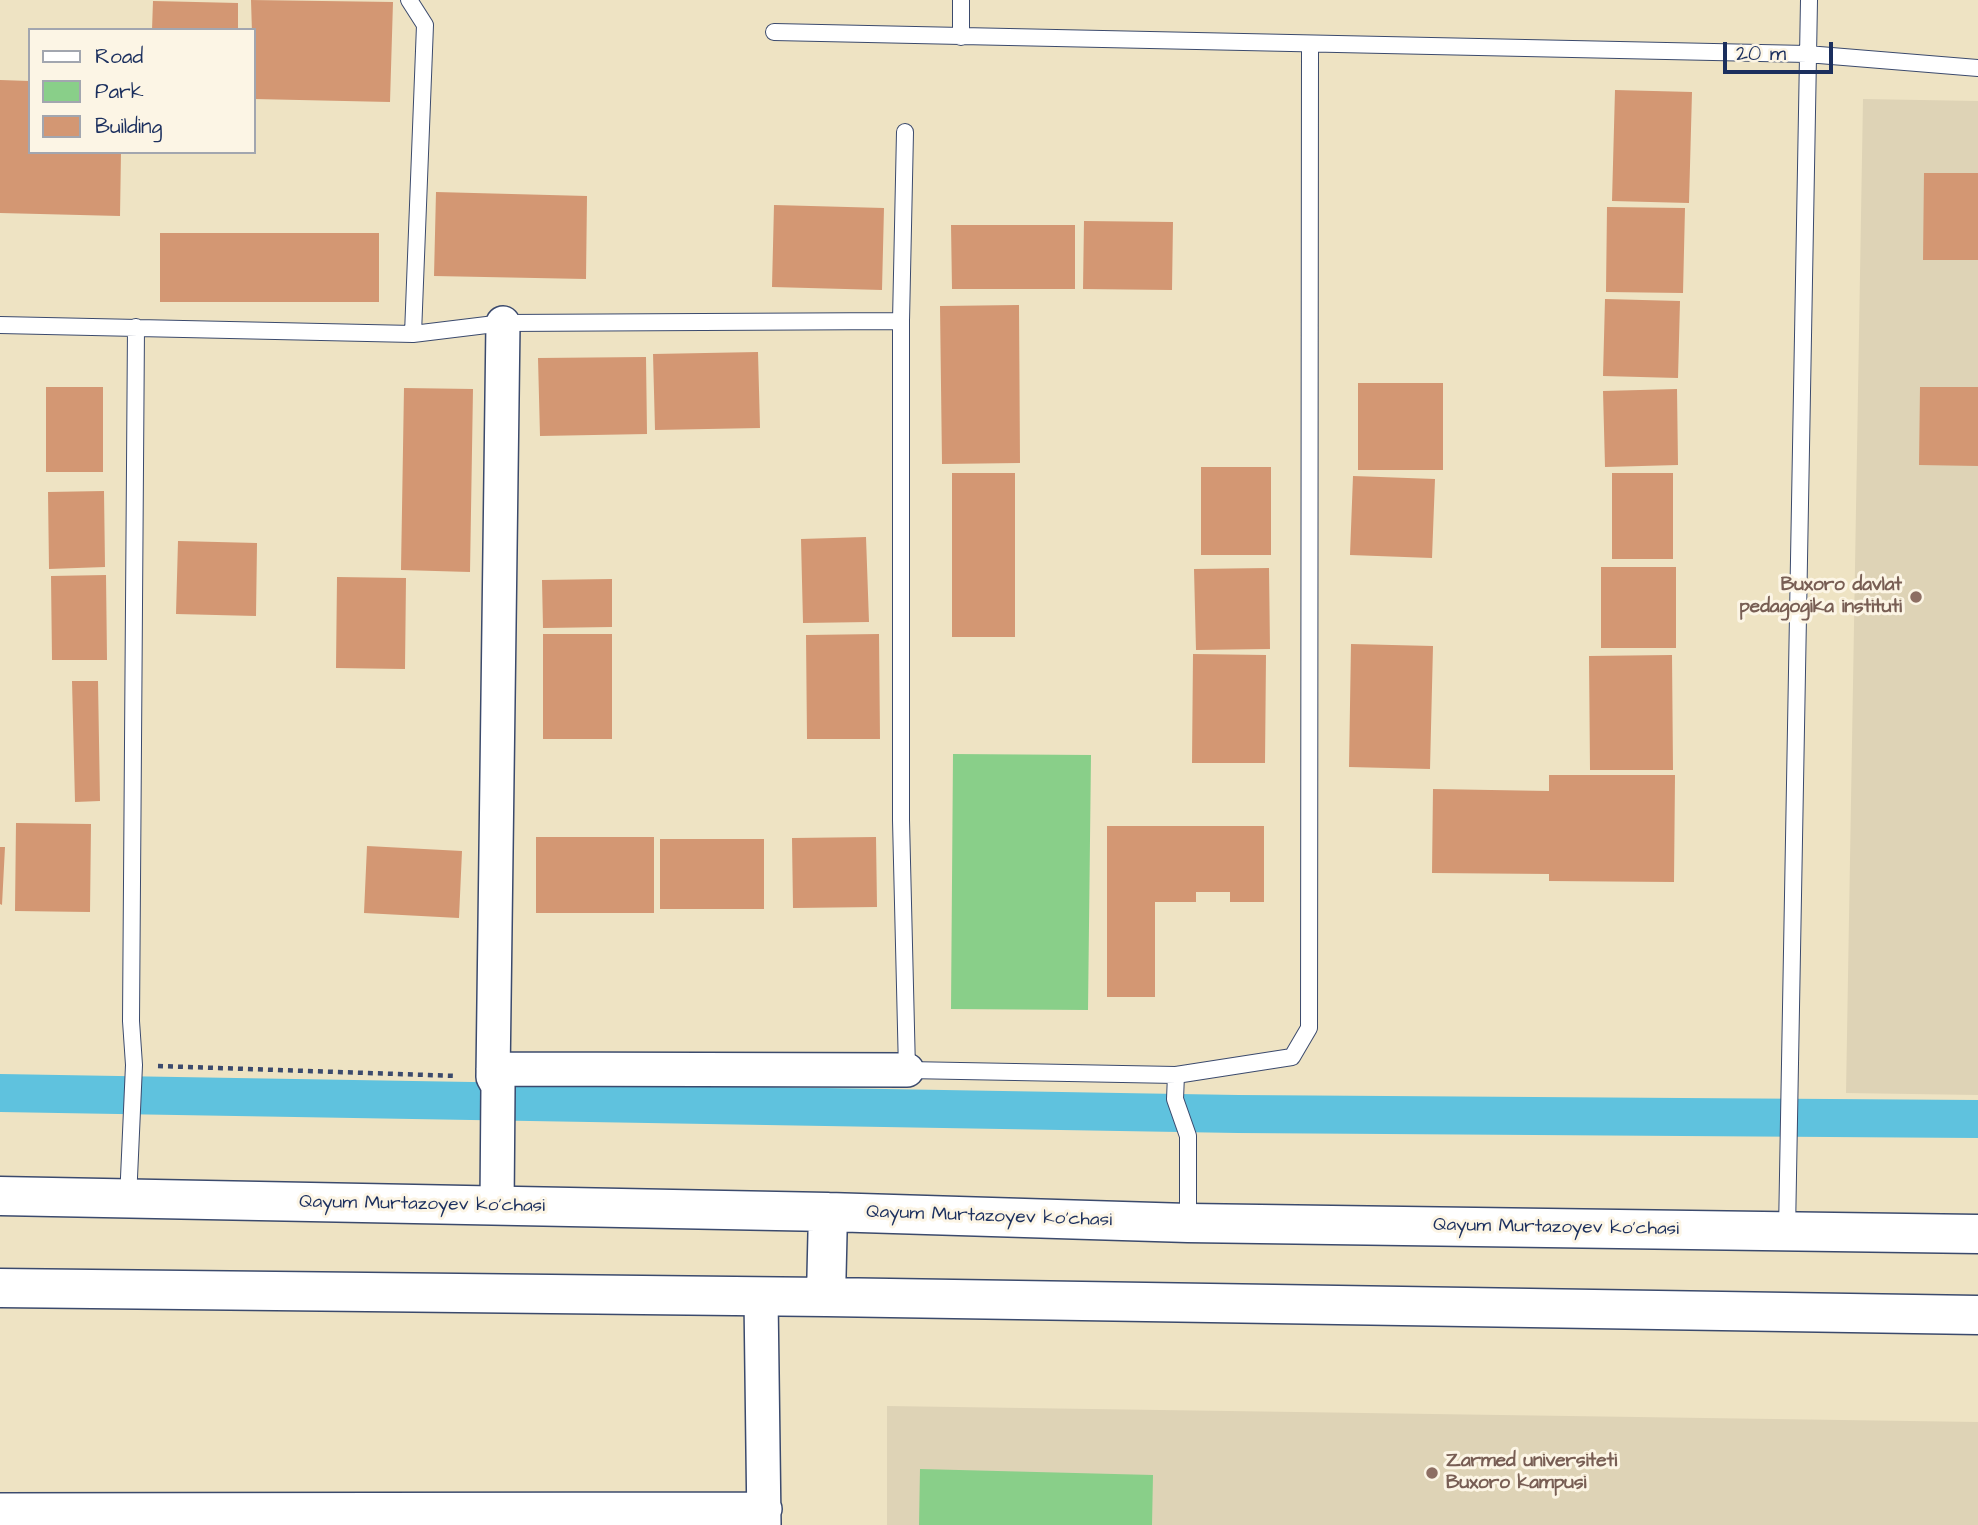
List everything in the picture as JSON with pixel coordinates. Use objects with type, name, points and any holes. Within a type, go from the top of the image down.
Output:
[{"type":"street","points":[[497,1207],[498,1122],[495,1077],[503,323]]},
{"type":"street","points":[[495,1077],[907,1070]]},
{"type":"street","name":"Qayum Murtazoyev ko'chasi","points":[[0,1196],[828,1212],[1188,1223],[1788,1214],[1978,1234]]},
{"type":"street","points":[[826,1297],[828,1212]]},
{"type":"street","points":[[0,1289],[826,1297],[1978,1315]]},
{"type":"street","points":[[0,1510],[764,1517],[761,1297]]},
{"type":"lane","points":[[409,0],[425,25],[413,334]]},
{"type":"lane","points":[[961,0],[961,37]]},
{"type":"lane","points":[[1788,1214],[1809,0]]},
{"type":"lane","points":[[774,32],[1807,54],[1978,68]]},
{"type":"lane","points":[[905,132],[901,321],[901,820],[907,1070],[1175,1075],[1292,1057],[1309,1028],[1310,45]]},
{"type":"lane","points":[[0,325],[413,334],[503,323],[901,321]]},
{"type":"lane","points":[[128,1200],[134,1065],[131,1021],[136,327]]},
{"type":"lane","points":[[1175,1075],[1175,1099],[1188,1136],[1188,1223]]},
{"type":"path","points":[[134,1065],[495,1077]]},
{"type":"shaded area","name":"Buxoro davlat pedagogika instituti","points":[[1863,99],[1978,101],[1978,1095],[1846,1093]]},
{"type":"shaded area","name":"Zarmed universiteti Buxoro kampusi","points":[[887,1406],[1978,1422],[1978,1525],[887,1525]]},
{"type":"green space","points":[[953,754],[1091,755],[1088,1010],[951,1009]]},
{"type":"green space","points":[[920,1469],[1153,1475],[1152,1525],[919,1525]]},
{"type":"building","points":[[251,0],[393,2],[390,102],[256,99],[256,28],[252,28]]},
{"type":"building","points":[[153,1],[238,3],[238,28],[152,28]]},
{"type":"building","points":[[0,80],[28,81],[28,154],[121,154],[120,216],[0,213]]},
{"type":"building","points":[[1615,90],[1692,92],[1689,203],[1612,201]]},
{"type":"building","points":[[1924,173],[1978,173],[1978,260],[1923,260]]},
{"type":"building","points":[[436,192],[587,196],[586,279],[434,276]]},
{"type":"building","points":[[774,205],[884,208],[882,290],[772,287]]},
{"type":"building","points":[[1607,207],[1685,208],[1683,293],[1606,292]]},
{"type":"building","points":[[1084,221],[1173,222],[1172,290],[1083,289]]},
{"type":"building","points":[[951,225],[1075,225],[1075,289],[952,289]]},
{"type":"building","points":[[160,233],[379,233],[379,302],[160,302]]},
{"type":"building","points":[[1605,299],[1680,301],[1678,378],[1603,376]]},
{"type":"building","points":[[1019,305],[1020,463],[942,464],[940,306]]},
{"type":"building","points":[[758,352],[760,428],[655,430],[653,354]]},
{"type":"building","points":[[646,357],[647,434],[540,436],[538,358]]},
{"type":"building","points":[[1358,383],[1443,383],[1443,470],[1358,470]]},
{"type":"building","points":[[46,387],[103,387],[103,472],[46,472]]},
{"type":"building","points":[[1920,387],[1978,387],[1978,466],[1919,465]]},
{"type":"building","points":[[404,388],[473,389],[470,572],[401,570]]},
{"type":"building","points":[[1677,389],[1678,465],[1605,467],[1603,391]]},
{"type":"building","points":[[1201,467],[1271,467],[1271,555],[1201,555]]},
{"type":"building","points":[[952,473],[1015,473],[1015,637],[952,637]]},
{"type":"building","points":[[1612,473],[1673,473],[1673,559],[1612,559]]},
{"type":"building","points":[[1353,476],[1435,479],[1432,558],[1350,555]]},
{"type":"building","points":[[104,491],[105,567],[49,569],[48,492]]},
{"type":"building","points":[[866,537],[869,622],[803,623],[801,539]]},
{"type":"building","points":[[178,541],[257,543],[256,616],[176,614]]},
{"type":"building","points":[[1601,567],[1676,567],[1676,648],[1601,648]]},
{"type":"building","points":[[1269,568],[1270,649],[1196,650],[1194,569]]},
{"type":"building","points":[[106,575],[107,660],[52,660],[51,576]]},
{"type":"building","points":[[337,577],[406,578],[405,669],[336,668]]},
{"type":"building","points":[[612,579],[612,627],[543,628],[542,580]]},
{"type":"building","points":[[543,634],[612,634],[612,739],[543,739]]},
{"type":"building","points":[[879,634],[880,739],[807,739],[806,635]]},
{"type":"building","points":[[1351,644],[1433,646],[1430,769],[1349,767]]},
{"type":"building","points":[[1193,654],[1266,655],[1265,763],[1192,763]]},
{"type":"building","points":[[1672,655],[1673,770],[1590,770],[1589,656]]},
{"type":"building","points":[[72,681],[98,681],[100,801],[75,802]]},
{"type":"building","points":[[1549,775],[1675,775],[1674,882],[1549,881],[1549,874],[1432,873],[1433,789],[1549,791]]},
{"type":"building","points":[[16,823],[91,824],[90,912],[15,911]]},
{"type":"building","points":[[1107,826],[1264,826],[1264,902],[1230,902],[1230,892],[1196,892],[1196,902],[1155,902],[1155,997],[1107,997]]},
{"type":"building","points":[[536,837],[654,837],[654,913],[536,913]]},
{"type":"building","points":[[876,837],[877,907],[793,908],[792,838]]},
{"type":"building","points":[[660,839],[764,839],[764,909],[660,909]]},
{"type":"building","points":[[367,846],[462,851],[459,918],[364,913]]},
{"type":"building","points":[[0,847],[5,847],[2,905],[0,904]]},
{"type":"waterway","points":[[0,1093],[1238,1114],[1978,1119]]},
{"type":"place","name":"Buxoro davlat pedagogika instituti","points":[[1916,597]]},
{"type":"place","name":"Zarmed universiteti Buxoro kampusi","points":[[1432,1473]]}]
